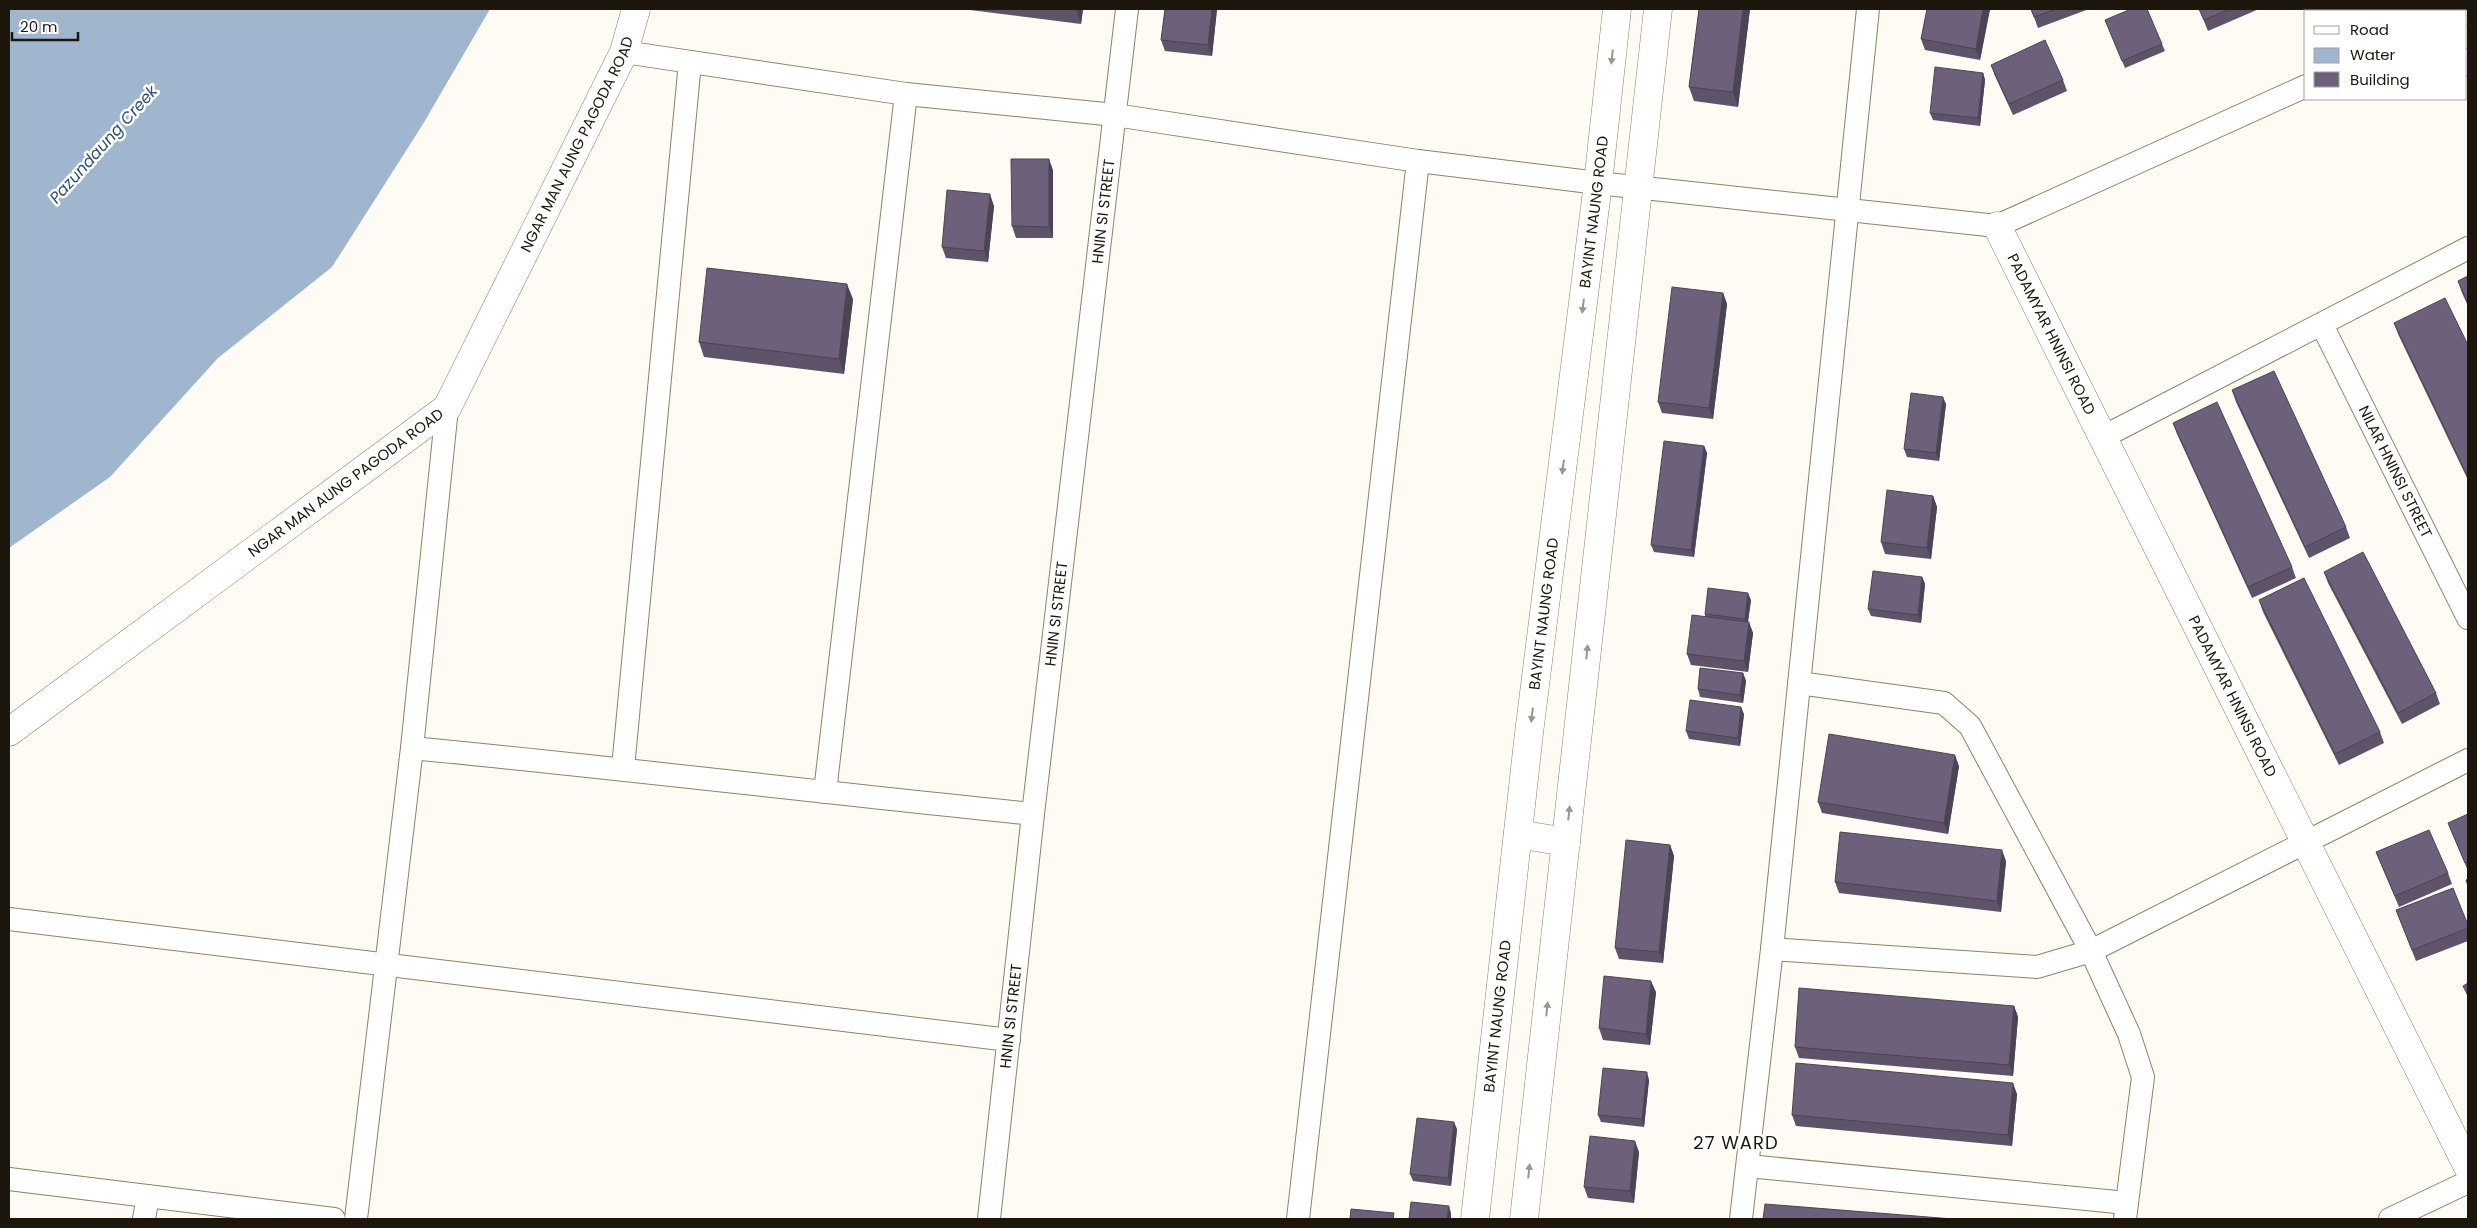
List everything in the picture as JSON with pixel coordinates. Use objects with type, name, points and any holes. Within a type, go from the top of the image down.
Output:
[{"type":"main road","name":"NGAR MAN AUNG PAGODA ROAD","points":[[9,732],[448,408],[624,52],[636,9]]},
{"type":"main road","name":"BAYINT NAUNG ROAD","points":[[1475,1219],[1518,834],[1598,183],[1617,9]]},
{"type":"main road","points":[[1524,1219],[1658,9]]},
{"type":"main road","name":"PADAMYAR HNINSI ROAD","points":[[1998,226],[2468,1167]]},
{"type":"main road","points":[[1518,834],[1566,842]]},
{"type":"street","name":"HNIN SI STREET","points":[[989,1219],[1033,814],[1127,9]]},
{"type":"street","points":[[1741,1219],[1772,949],[1868,9]]},
{"type":"street","points":[[624,52],[906,94],[1116,115],[1418,161],[1846,211],[1998,226],[2304,87]]},
{"type":"street","points":[[623,768],[690,62]]},
{"type":"street","points":[[825,792],[906,94]]},
{"type":"street","points":[[1298,1219],[1418,161]]},
{"type":"street","points":[[2103,437],[2468,248]]},
{"type":"street","name":"NILAR HNINSI STREET","points":[[2322,325],[2468,618]]},
{"type":"street","points":[[356,1219],[412,748],[448,408]]},
{"type":"street","points":[[1748,1166],[2126,1211],[2143,1077],[2130,1034],[2091,951],[1970,726],[1944,703],[1799,683]]},
{"type":"street","points":[[412,748],[623,768],[1033,814]]},
{"type":"street","points":[[1772,949],[2037,967],[2091,951],[2468,760]]},
{"type":"street","points":[[9,919],[1009,1040]]},
{"type":"street","points":[[9,1179],[334,1219]]},
{"type":"street","points":[[2390,1219],[2468,1182]]},
{"type":"street","points":[[144,1219],[148,1196]]},
{"type":"water","name":"Pazundaung Creek","points":[[9,9],[490,9],[423,124],[332,267],[218,358],[110,477],[9,548]]},
{"type":"building","points":[[1165,9],[1212,9],[1208,45],[1161,40]]},
{"type":"building","points":[[1699,9],[1743,9],[1733,92],[1689,87]]},
{"type":"building","points":[[1927,9],[1983,9],[1976,49],[1921,39]]},
{"type":"building","points":[[2031,9],[2056,9],[2034,17]]},
{"type":"building","points":[[2131,9],[2147,9],[2162,44],[2122,61],[2105,20]]},
{"type":"building","points":[[2199,9],[2230,9],[2204,20]]},
{"type":"building","points":[[2045,40],[2063,80],[2009,104],[1991,65]]},
{"type":"building","points":[[1935,67],[1983,73],[1978,118],[1930,113]]},
{"type":"building","points":[[1011,159],[1049,159],[1049,227],[1012,226]]},
{"type":"building","points":[[947,190],[990,194],[984,251],[942,247]]},
{"type":"building","points":[[707,268],[847,284],[839,359],[699,342]]},
{"type":"building","points":[[2468,276],[2468,303],[2458,281]]},
{"type":"building","points":[[1672,287],[1723,293],[1709,408],[1658,402]]},
{"type":"building","points":[[2445,298],[2468,345],[2468,477],[2394,323]]},
{"type":"building","points":[[2274,371],[2346,527],[2305,547],[2232,390]]},
{"type":"building","points":[[1911,393],[1943,397],[1936,453],[1904,449]]},
{"type":"building","points":[[2217,402],[2292,567],[2248,587],[2173,423]]},
{"type":"building","points":[[1664,441],[1704,446],[1691,550],[1651,545]]},
{"type":"building","points":[[1887,490],[1933,496],[1927,548],[1881,542]]},
{"type":"building","points":[[2363,552],[2436,693],[2398,713],[2324,572]]},
{"type":"building","points":[[1873,571],[1922,577],[1918,615],[1868,609]]},
{"type":"building","points":[[2304,578],[2380,732],[2335,754],[2259,600]]},
{"type":"building","points":[[1708,588],[1748,593],[1745,619],[1705,614]]},
{"type":"building","points":[[1692,615],[1749,622],[1744,661],[1687,654]]},
{"type":"building","points":[[1700,668],[1743,673],[1740,695],[1698,689]]},
{"type":"building","points":[[1690,700],[1741,707],[1738,738],[1686,731]]},
{"type":"building","points":[[1829,734],[1955,755],[1944,823],[1818,802]]},
{"type":"building","points":[[2468,814],[2468,862],[2465,863],[2448,823]]},
{"type":"building","points":[[2429,830],[2448,873],[2395,896],[2376,852]]},
{"type":"building","points":[[1840,832],[2002,850],[1997,901],[1835,882]]},
{"type":"building","points":[[1626,840],[1670,845],[1659,952],[1615,948]]},
{"type":"building","points":[[2453,888],[2468,928],[2412,950],[2396,910]]},
{"type":"building","points":[[1604,976],[1651,981],[1646,1034],[1599,1028]]},
{"type":"building","points":[[2468,983],[2468,996],[2463,986]]},
{"type":"building","points":[[1799,988],[2014,1006],[2009,1065],[1795,1047]]},
{"type":"building","points":[[1796,1063],[2013,1083],[2008,1135],[1792,1115]]},
{"type":"building","points":[[1603,1068],[1647,1072],[1642,1119],[1598,1115]]},
{"type":"building","points":[[1417,1118],[1454,1122],[1448,1178],[1410,1174]]},
{"type":"building","points":[[1590,1136],[1635,1141],[1630,1191],[1584,1187]]},
{"type":"building","points":[[1411,1202],[1449,1206],[1447,1219],[1409,1219]]},
{"type":"building","points":[[1765,1204],[1953,1219],[1763,1219]]},
{"type":"building","points":[[1351,1209],[1394,1213],[1393,1219],[1350,1219]]},
{"type":"district","name":"27 WARD","points":[[1736,1143]]}]
